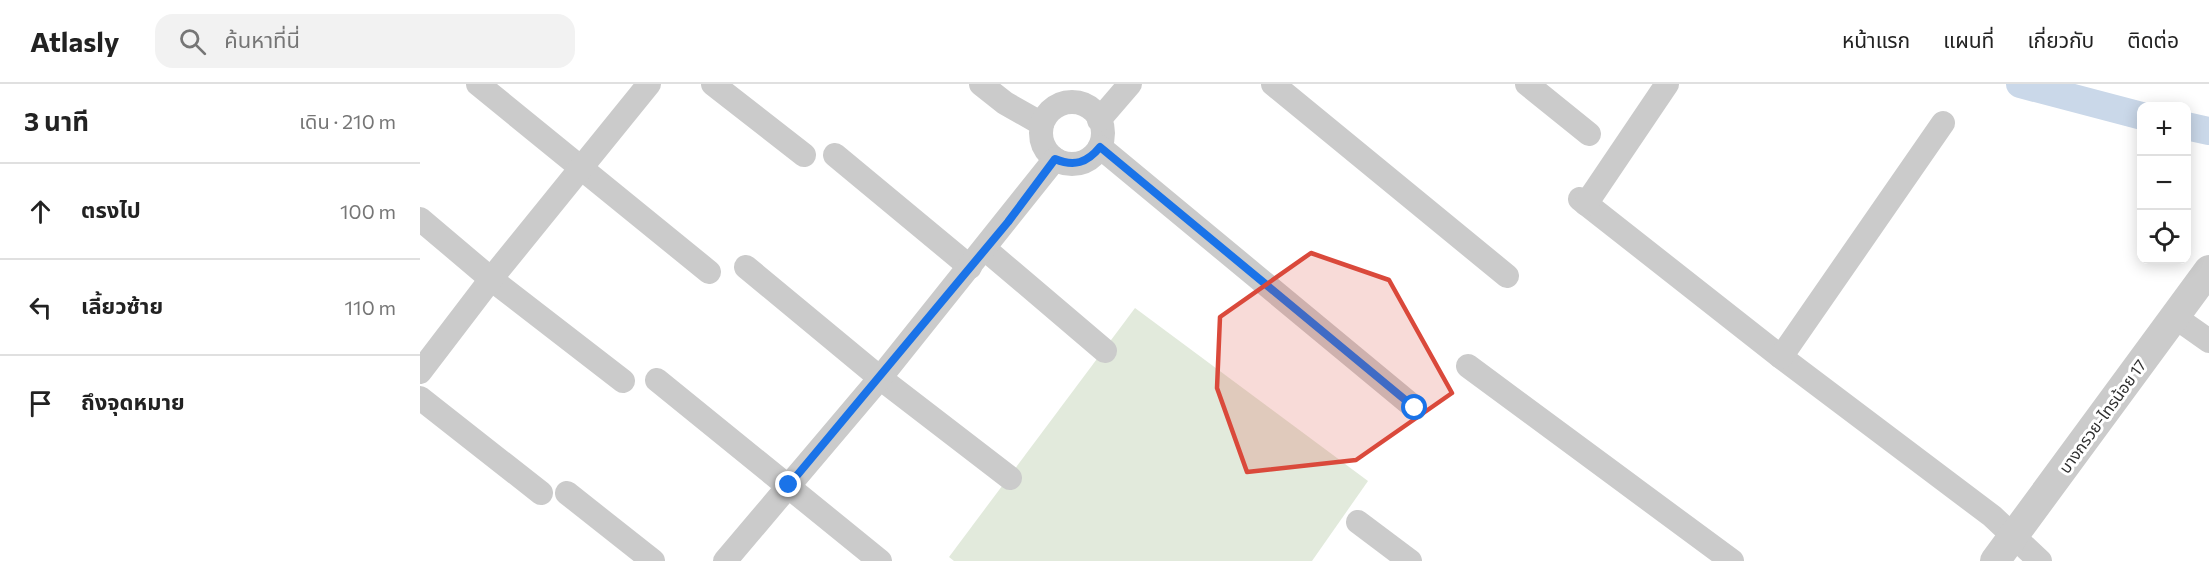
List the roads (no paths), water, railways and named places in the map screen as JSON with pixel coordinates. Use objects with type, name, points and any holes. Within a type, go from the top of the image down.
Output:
[{"type":"street","points":[[478,84],[583,167],[709,272]]},
{"type":"street","points":[[420,372],[491,279],[649,84]]},
{"type":"street","points":[[714,84],[804,155]]},
{"type":"street","points":[[981,84],[1005,103],[1042,124]]},
{"type":"street","points":[[1099,120],[1130,84]]},
{"type":"street","points":[[1273,84],[1507,276]]},
{"type":"street","points":[[1527,84],[1589,134]]},
{"type":"street","points":[[1667,84],[1583,201],[1781,357],[1992,516],[2040,561]]},
{"type":"street","points":[[1075,102],[1085,105],[1099,120],[1103,129],[1100,147],[1093,155],[1075,164],[1055,159],[1044,148],[1042,124],[1054,107],[1075,102]]},
{"type":"street","points":[[1781,357],[1943,123]]},
{"type":"street","points":[[1100,147],[1415,408]]},
{"type":"street","points":[[835,155],[1105,351]]},
{"type":"street","points":[[725,561],[880,378],[1055,159]]},
{"type":"street","points":[[420,219],[491,279],[623,381]]},
{"type":"street","points":[[746,267],[880,378],[1010,478]]},
{"type":"street","name":"บางกรวย-ไทรน้อย 17","points":[[1995,561],[2209,270]]},
{"type":"street","points":[[2175,317],[2209,341]]},
{"type":"street","points":[[1468,366],[1732,561]]},
{"type":"street","points":[[657,380],[880,561]]},
{"type":"street","points":[[420,398],[541,493]]},
{"type":"street","points":[[567,493],[653,561]]},
{"type":"street","points":[[1358,522],[1410,561]]},
{"type":"waterway","points":[[2020,84],[2137,115]]},
{"type":"waterway","points":[[2191,127],[2209,131]]}]
